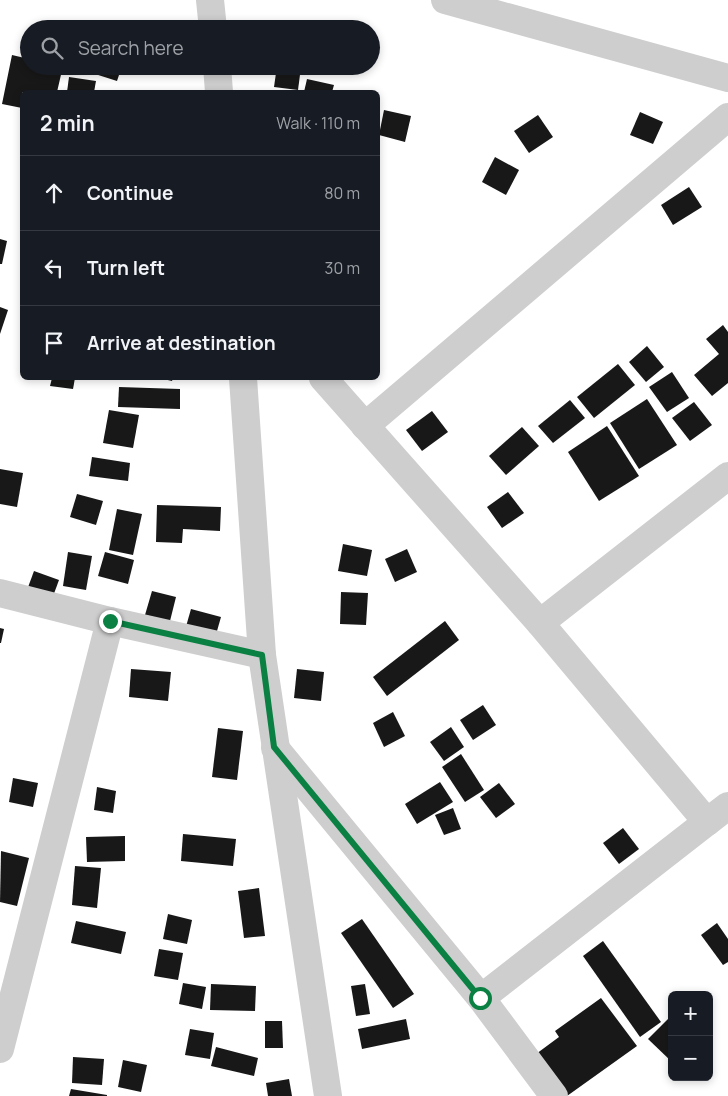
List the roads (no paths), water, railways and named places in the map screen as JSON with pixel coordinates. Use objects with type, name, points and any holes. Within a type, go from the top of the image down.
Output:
[{"type":"street","points":[[210,0],[212,20]]},
{"type":"street","points":[[445,0],[728,78]]},
{"type":"street","points":[[217,75],[219,90]]},
{"type":"street","points":[[365,426],[728,117]]},
{"type":"street","points":[[243,380],[262,655],[274,747],[328,1096]]},
{"type":"street","points":[[325,380],[540,623],[718,814],[480,998]]},
{"type":"street","points":[[540,623],[728,476]]},
{"type":"street","points":[[0,593],[110,621],[262,655]]},
{"type":"street","points":[[0,1049],[110,621]]},
{"type":"street","points":[[274,747],[480,998],[554,1096]]}]
